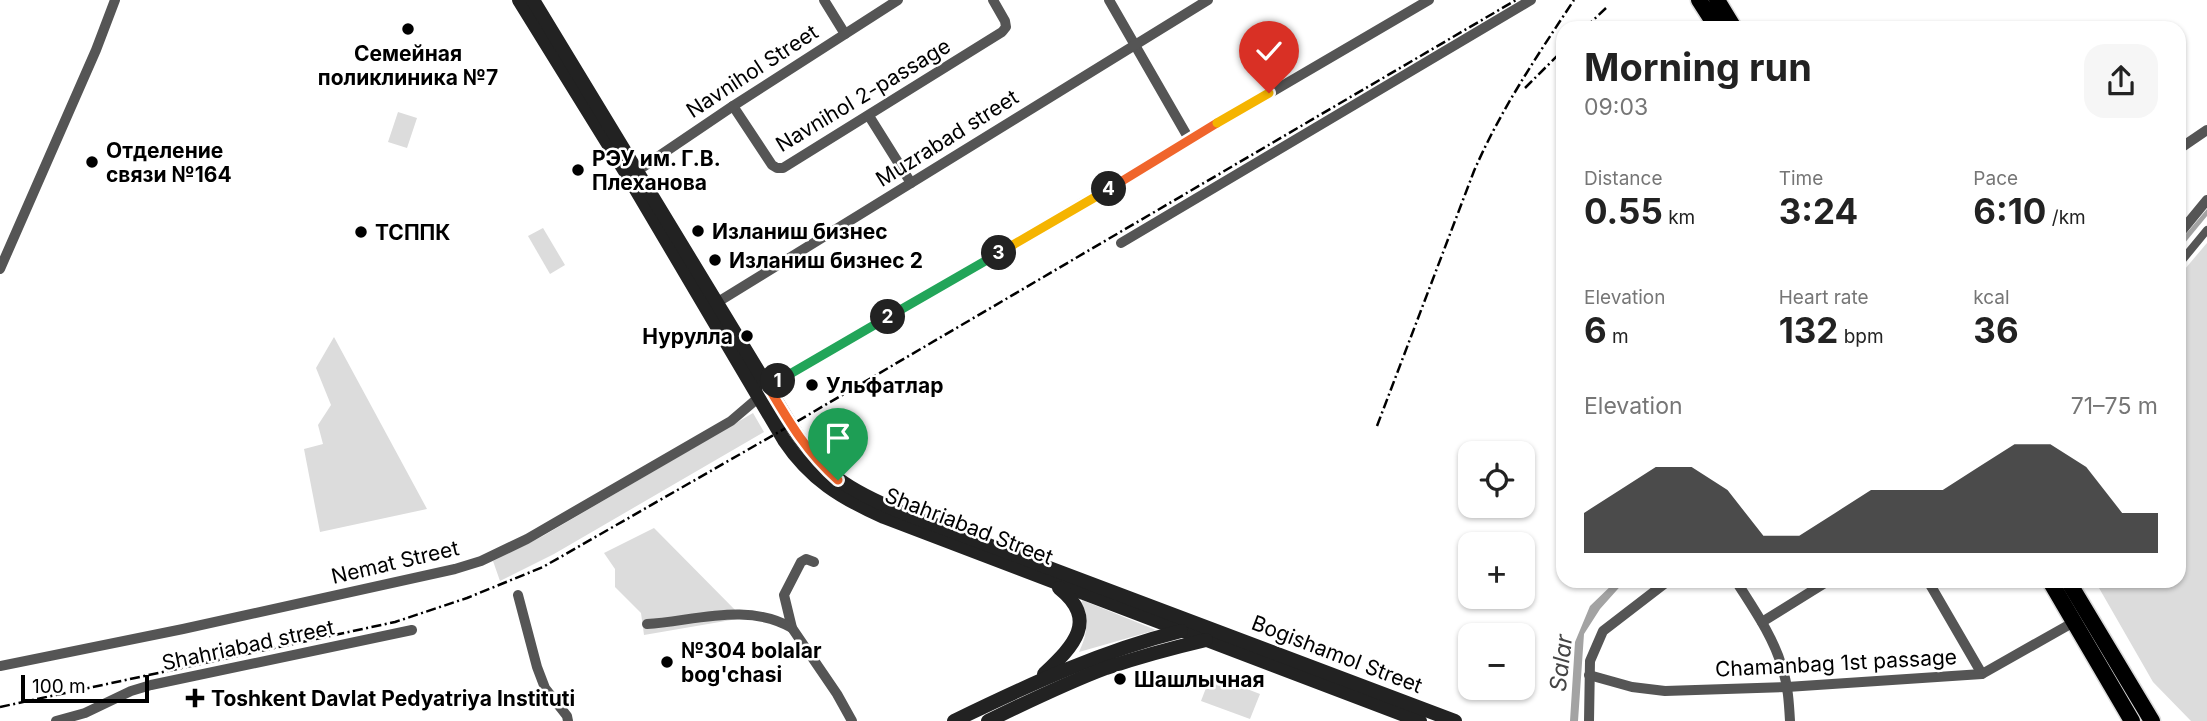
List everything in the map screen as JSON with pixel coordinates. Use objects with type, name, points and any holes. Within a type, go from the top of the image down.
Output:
[{"type":"main road","name":"Shahriabad Street","points":[[519,0],[633,174]]},
{"type":"main road","name":"Shahriabad Street","points":[[533,0],[764,393],[800,462],[818,480],[840,495],[884,517],[1046,579],[1146,611],[1182,631],[1205,633]]},
{"type":"main road","points":[[1699,0],[1712,21]]},
{"type":"main road","points":[[1717,0],[1730,21]]},
{"type":"main road","name":"Shahriabad Street","points":[[764,393],[811,455],[853,491],[1205,633]]},
{"type":"main road","points":[[1037,680],[1069,649],[1076,639],[1079,627],[1078,613],[1072,600],[1046,579]]},
{"type":"main road","points":[[2054,588],[2130,719]]},
{"type":"main road","points":[[2072,588],[2152,721]]},
{"type":"main road","points":[[959,720],[1037,680],[1094,657],[1182,631]]},
{"type":"main road","points":[[988,721],[1064,685],[1205,633]]},
{"type":"main road","name":"Bogishamol Street","points":[[1205,633],[1455,721]]},
{"type":"main road","name":"Bogishamol Street","points":[[1301,669],[1420,721]]},
{"type":"street","points":[[0,269],[96,51],[115,0]]},
{"type":"street","points":[[824,0],[845,34]]},
{"type":"street","name":"Navnihol Street","points":[[633,174],[898,0]]},
{"type":"street","name":"Navnihol 2-passage","points":[[733,106],[772,165],[783,168],[1002,32],[1006,27],[1005,21],[993,0]]},
{"type":"street","points":[[1108,0],[1189,139]]},
{"type":"street","name":"Muzrabad street","points":[[711,305],[1208,0]]},
{"type":"street","name":"Nemat Street","points":[[0,666],[455,569],[481,561],[527,540],[731,421],[778,381],[1429,0]]},
{"type":"street","points":[[1121,243],[1531,0]]},
{"type":"street","points":[[869,116],[911,183]]},
{"type":"street","points":[[2186,144],[2207,130]]},
{"type":"street","points":[[2186,225],[2207,200]]},
{"type":"street","points":[[2186,256],[2207,230]]},
{"type":"street","points":[[814,562],[806,559],[801,562],[784,595],[792,628],[852,721]]},
{"type":"street","points":[[1589,721],[1590,661],[1603,631],[1659,588]]},
{"type":"street","points":[[1740,588],[1762,622],[1782,666],[1790,721]]},
{"type":"street","points":[[1762,622],[1817,588]]},
{"type":"street","points":[[1932,588],[1982,674]]},
{"type":"street","points":[[517,595],[545,688],[568,721]]},
{"type":"street","points":[[647,624],[713,616],[755,615],[780,621],[792,628]]},
{"type":"street","name":"Chamanbag 1st passage","points":[[1588,675],[1632,687],[1665,691],[1787,687],[1982,674],[2074,622]]},
{"type":"street","name":"Shahriabad street","points":[[55,721],[85,713],[131,691],[151,685],[412,631]]},
{"type":"shaded area","points":[[398,112],[417,118],[407,148],[388,142]]},
{"type":"shaded area","points":[[2207,209],[2207,216],[2186,242],[2186,234]]},
{"type":"shaded area","points":[[543,228],[565,265],[550,274],[528,236]]},
{"type":"shaded area","points":[[2207,243],[2207,721],[2191,721],[2153,682],[2099,588],[2186,588],[2186,268]]},
{"type":"shaded area","points":[[334,337],[427,509],[320,532],[304,449],[323,444],[318,425],[331,405],[316,368]]},
{"type":"shaded area","points":[[753,413],[764,432],[554,554],[500,581],[493,561],[543,536]]},
{"type":"shaded area","points":[[654,528],[743,618],[644,635],[641,613],[615,587],[615,569],[604,553]]},
{"type":"shaded area","name":"Salar","points":[[1609,588],[1619,588],[1600,609],[1584,634],[1578,721],[1570,721],[1575,642],[1590,606]]},
{"type":"shaded area","points":[[1082,600],[1156,630],[1079,652],[1086,629]]},
{"type":"shaded area","points":[[1211,675],[1260,694],[1250,719],[1201,701]]},
{"type":"railway","points":[[0,707],[395,622],[467,598],[543,567],[791,425],[1516,0]]},
{"type":"railway","points":[[1560,21],[1574,0]]},
{"type":"railway","points":[[1592,21],[1606,8]]},
{"type":"railway","points":[[1377,426],[1474,171],[1520,83],[1556,28]]},
{"type":"railway","points":[[1525,88],[1556,57]]},
{"type":"place","name":"Cемейная поликлиника №7","points":[[408,29]]},
{"type":"place","name":"Отделение связи №164","points":[[92,162]]},
{"type":"place","name":"РЭУ им. Г.В. Плеханова","points":[[578,170]]},
{"type":"place","name":"Изланиш бизнес","points":[[698,231]]},
{"type":"place","name":"ТСППК","points":[[361,232]]},
{"type":"place","name":"Изланиш бизнес 2","points":[[715,260]]},
{"type":"place","name":"Нурулла","points":[[747,336]]},
{"type":"place","name":"Ульфатлар","points":[[812,385]]},
{"type":"place","name":"№304 bolalar bog'chasi","points":[[667,662]]},
{"type":"place","name":"Шашлычная","points":[[1120,679]]},
{"type":"place","name":"Toshkent Davlat Pedyatriya Instituti","points":[[195,698]]},
{"type":"route","points":[[838,480],[806,448],[769,388],[1269,93]]}]
